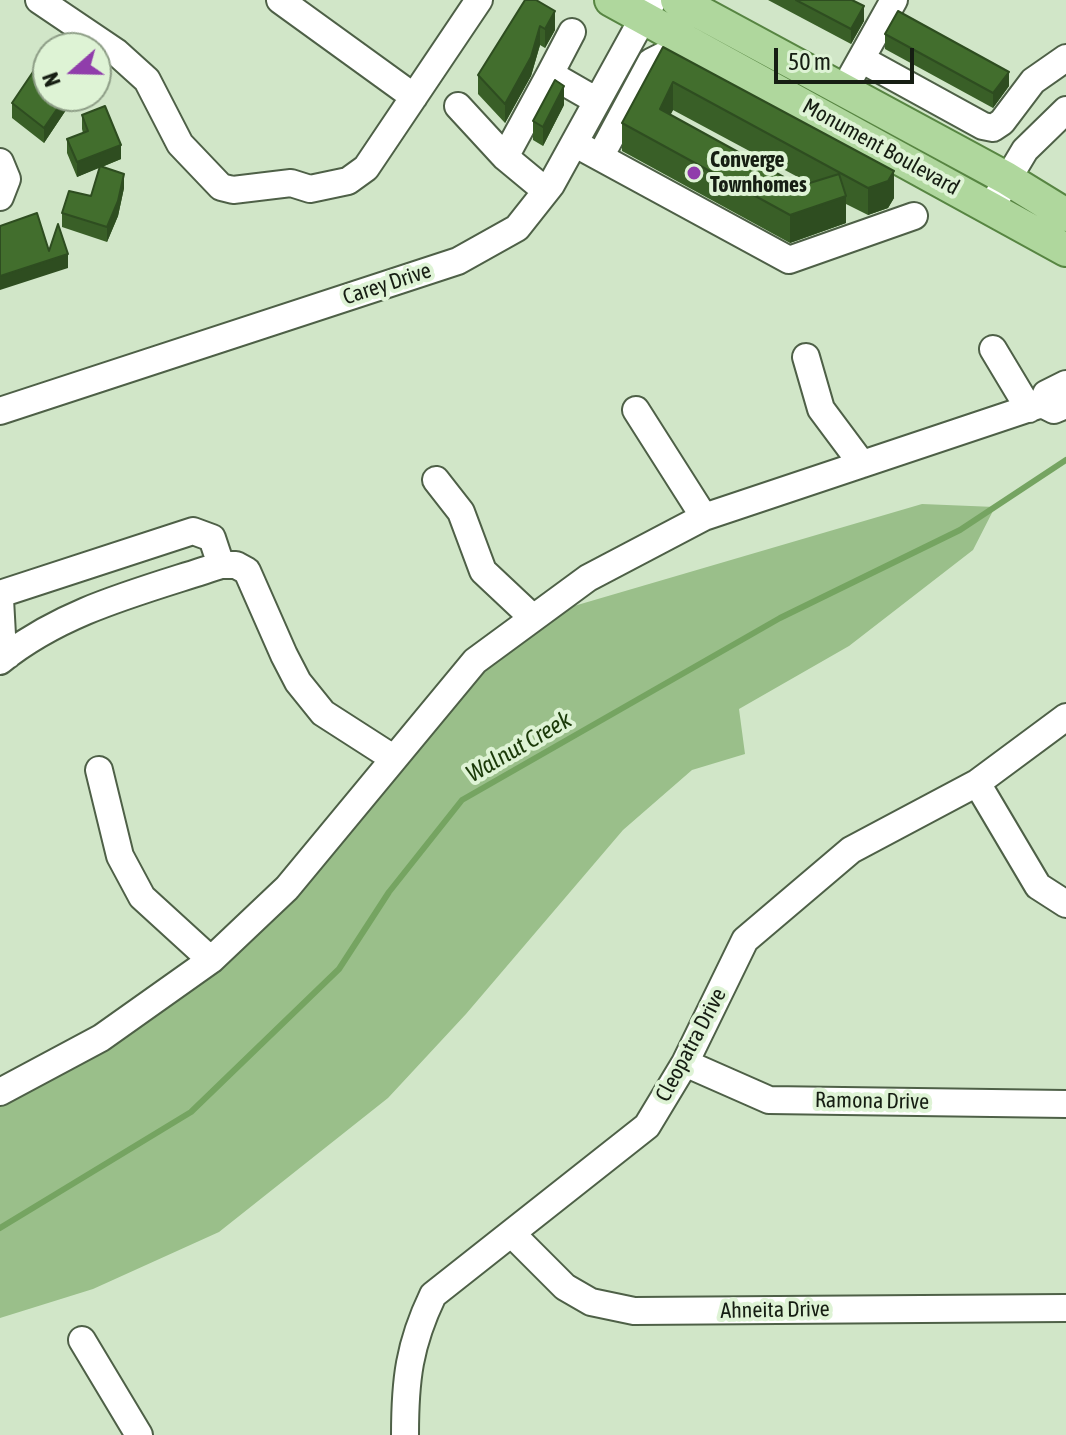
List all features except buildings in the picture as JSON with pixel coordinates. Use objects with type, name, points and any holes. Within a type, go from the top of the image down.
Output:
[{"type":"main road","name":"Monument Boulevard","points":[[611,0],[648,8],[1066,250]]},
{"type":"main road","name":"Monument Boulevard","points":[[677,0],[844,88],[1066,215]]},
{"type":"street","points":[[39,0],[116,52],[147,80],[180,144],[221,187],[233,190],[291,183],[310,189],[348,181],[366,168],[479,0]]},
{"type":"street","points":[[280,0],[414,97]]},
{"type":"street","points":[[844,88],[894,0]]},
{"type":"street","name":"Carey Drive","points":[[0,411],[458,261],[517,228],[546,191],[648,8]]},
{"type":"street","points":[[505,157],[572,32]]},
{"type":"street","points":[[600,157],[651,62],[663,56],[891,180]]},
{"type":"street","points":[[861,59],[983,126],[993,128],[1002,122],[1033,81],[1066,58]]},
{"type":"street","points":[[550,74],[597,101]]},
{"type":"street","points":[[458,106],[505,157],[546,191]]},
{"type":"street","points":[[991,207],[1025,150],[1066,110]]},
{"type":"street","points":[[574,143],[789,260],[914,216]]},
{"type":"street","points":[[0,162],[7,179],[0,197]]},
{"type":"street","points":[[993,349],[1046,406]]},
{"type":"street","points":[[806,357],[821,409],[862,464]]},
{"type":"street","points":[[1046,406],[1046,394],[1066,384]]},
{"type":"street","points":[[1,1088],[101,1038],[211,960],[287,888],[475,661],[588,578],[704,517],[1046,406]]},
{"type":"street","points":[[636,410],[704,517]]},
{"type":"street","points":[[436,480],[461,512],[483,571],[533,618]]},
{"type":"street","points":[[4,658],[0,596],[193,531],[205,532],[212,538],[221,565]]},
{"type":"street","points":[[4,658],[31,636],[73,614],[221,565],[236,565],[247,571],[298,682],[323,713],[393,758]]},
{"type":"street","name":"Cleopatra Drive","points":[[405,1435],[405,1378],[415,1331],[433,1295],[647,1126],[685,1063],[745,940],[851,850],[977,783],[1066,717]]},
{"type":"street","points":[[99,770],[120,856],[142,897],[211,960]]},
{"type":"street","points":[[977,783],[1038,886],[1066,904]]},
{"type":"street","name":"Ramona Drive","points":[[685,1063],[769,1100],[1066,1104]]},
{"type":"street","name":"Ahneita Drive","points":[[512,1234],[565,1287],[591,1302],[634,1311],[1066,1308]]},
{"type":"street","points":[[82,1340],[139,1435]]},
{"type":"green space","points":[[922,504],[995,507],[973,550],[849,646],[739,709],[745,754],[692,770],[623,830],[466,1014],[388,1098],[219,1232],[93,1289],[0,1318],[0,1092],[211,960],[533,618]]},
{"type":"waterway","name":"Walnut Creek","points":[[0,1228],[191,1112],[339,969],[389,892],[462,800],[780,618],[960,530],[1066,460]]},
{"type":"place","name":"Converge Townhomes","points":[[694,173]]}]
